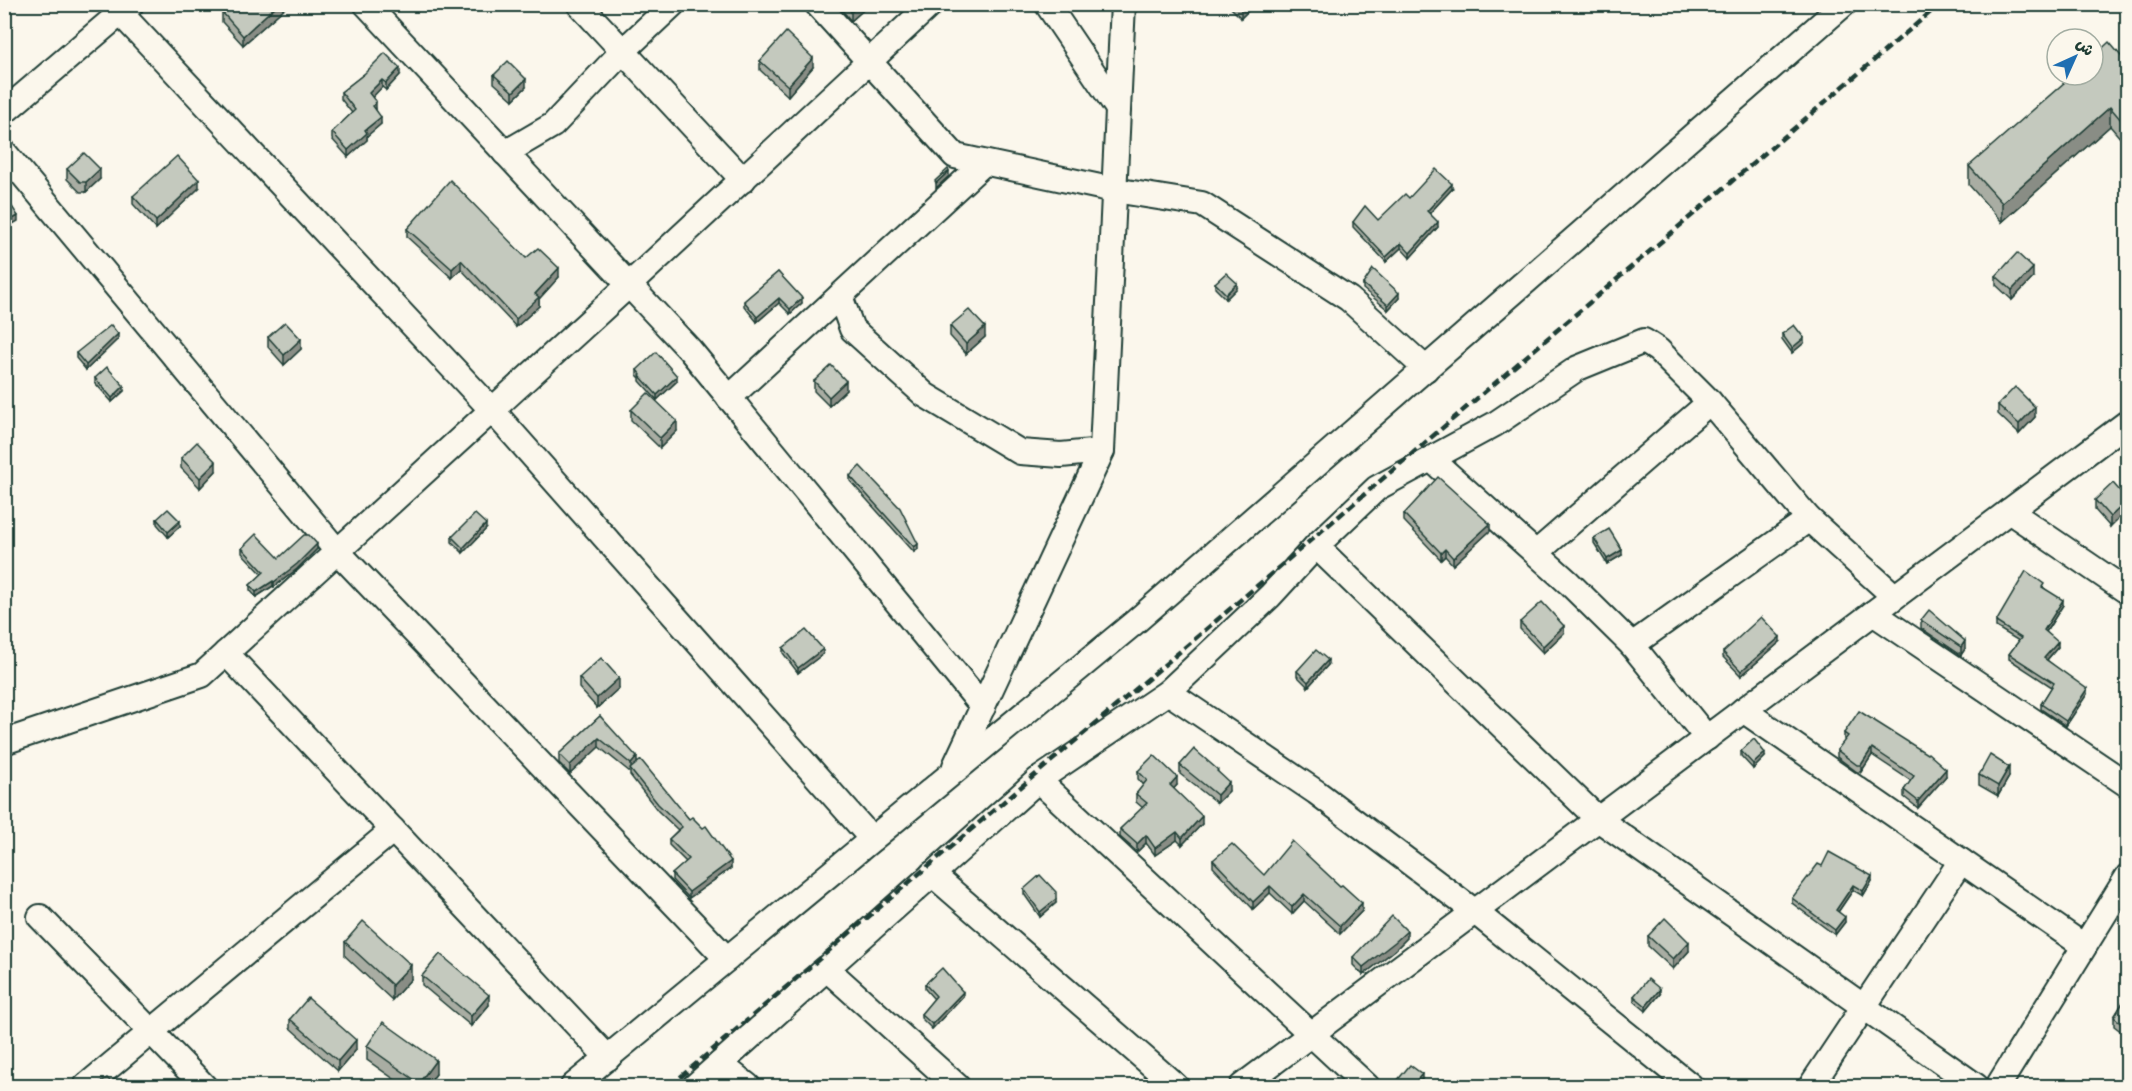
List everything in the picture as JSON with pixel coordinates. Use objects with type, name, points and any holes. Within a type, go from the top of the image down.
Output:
[{"type":"street","points":[[366,4],[690,350],[983,707]]},
{"type":"street","points":[[579,4],[743,180]]},
{"type":"street","points":[[505,153],[553,124],[623,51],[673,4]]},
{"type":"street","points":[[817,4],[955,156],[1114,190],[1202,204],[1349,299],[1426,369]]},
{"type":"street","points":[[4,742],[201,675],[629,285],[931,4]]},
{"type":"street","points":[[1047,4],[1118,109]]},
{"type":"street","points":[[952,774],[1102,451],[1122,4]]},
{"type":"street","points":[[573,1086],[1134,623],[1844,4]]},
{"type":"street","points":[[4,112],[121,8],[492,410],[872,839]]},
{"type":"street","points":[[4,152],[337,551],[728,959]]},
{"type":"street","points":[[729,398],[984,163]]},
{"type":"street","points":[[840,296],[852,329],[925,395],[1020,452],[1061,455],[1102,451]]},
{"type":"street","points":[[695,1086],[1038,780],[1168,692],[1270,596],[1316,546],[1377,489],[1495,424],[1578,368],[1644,341],[1658,350],[1710,402],[1809,519],[1894,596]]},
{"type":"street","points":[[1536,554],[1710,402]]},
{"type":"street","points":[[1242,1086],[2127,422]]},
{"type":"street","points":[[1431,459],[1632,645],[1707,738]]},
{"type":"street","points":[[2009,511],[2127,592]]},
{"type":"street","points":[[1632,645],[1809,519]]},
{"type":"street","points":[[1316,546],[1598,819],[1977,1086]]},
{"type":"street","points":[[1873,613],[2127,785]]},
{"type":"street","points":[[226,653],[608,1058]]},
{"type":"street","points":[[1168,692],[1316,792],[1474,911],[1691,1086]]},
{"type":"street","points":[[1743,710],[2084,946]]},
{"type":"street","points":[[1038,780],[1367,1086]]},
{"type":"street","points":[[86,1086],[393,830]]},
{"type":"street","points":[[1811,1086],[1960,861]]},
{"type":"street","points":[[932,874],[1176,1086]]},
{"type":"street","points":[[1998,1086],[2127,876]]},
{"type":"street","points":[[40,917],[204,1086]]},
{"type":"street","points":[[827,969],[957,1086]]},
{"type":"street","points":[[720,1064],[748,1086]]},
{"type":"building","points":[[230,4],[278,4],[243,36],[222,12]]},
{"type":"building","points":[[845,4],[860,4],[851,12]]},
{"type":"building","points":[[786,32],[813,58],[788,86],[760,61]]},
{"type":"building","points":[[2109,42],[2127,63],[2127,127],[2110,107],[2002,203],[1969,166],[2059,87],[2105,87],[2105,46]]},
{"type":"building","points":[[385,53],[400,68],[386,83],[382,80],[369,93],[376,102],[373,106],[381,117],[365,130],[367,133],[348,150],[332,132],[355,110],[341,92]]},
{"type":"building","points":[[508,61],[526,79],[513,92],[494,75]]},
{"type":"building","points":[[84,153],[100,169],[86,182],[80,182],[67,169]]},
{"type":"building","points":[[177,156],[199,180],[156,221],[133,196]]},
{"type":"building","points":[[948,169],[949,171],[936,183],[935,181]]},
{"type":"building","points":[[1436,169],[1452,184],[1427,211],[1438,222],[1410,253],[1401,243],[1386,257],[1353,222],[1365,206],[1378,220],[1405,194],[1409,198]]},
{"type":"building","points":[[450,180],[526,258],[538,248],[559,268],[535,294],[539,297],[516,319],[461,260],[452,269],[407,229]]},
{"type":"building","points":[[7,199],[18,216],[4,224],[4,201]]},
{"type":"building","points":[[2017,253],[2033,268],[2012,290],[1996,276]]},
{"type":"building","points":[[1373,269],[1399,293],[1388,305],[1363,284]]},
{"type":"building","points":[[778,272],[802,298],[790,309],[779,298],[757,317],[744,301]]},
{"type":"building","points":[[1226,273],[1237,283],[1226,294],[1215,283]]},
{"type":"building","points":[[969,310],[985,327],[966,344],[950,326]]},
{"type":"building","points":[[285,322],[301,339],[284,355],[268,337]]},
{"type":"building","points":[[111,325],[118,334],[86,365],[76,353]]},
{"type":"building","points":[[1794,325],[1804,338],[1792,348],[1782,334]]},
{"type":"building","points":[[656,352],[677,376],[657,395],[637,370]]},
{"type":"building","points":[[831,365],[846,381],[829,397],[814,381]]},
{"type":"building","points":[[107,367],[124,386],[112,398],[95,378]]},
{"type":"building","points":[[2015,387],[2035,407],[2019,424],[1998,405]]},
{"type":"building","points":[[648,393],[677,421],[660,438],[631,410]]},
{"type":"building","points":[[197,442],[216,462],[200,478],[181,458]]},
{"type":"building","points":[[860,466],[900,508],[918,544],[914,547],[850,476]]},
{"type":"building","points":[[1438,477],[1490,524],[1453,558],[1445,549],[1441,553],[1404,514]]},
{"type":"building","points":[[2113,483],[2127,501],[2110,517],[2095,500]]},
{"type":"building","points":[[168,509],[180,521],[168,532],[157,519]]},
{"type":"building","points":[[475,514],[486,524],[463,548],[452,537]]},
{"type":"building","points":[[1609,529],[1622,550],[1607,559],[1594,538]]},
{"type":"building","points":[[256,534],[279,558],[304,535],[309,535],[317,544],[297,564],[274,582],[256,592],[250,585],[264,572],[242,548]]},
{"type":"building","points":[[2026,571],[2044,584],[2042,587],[2063,600],[2044,630],[2058,642],[2044,658],[2087,689],[2066,721],[2041,704],[2054,683],[2009,654],[2021,638],[1996,622]]},
{"type":"building","points":[[1542,602],[1564,626],[1543,646],[1520,622]]},
{"type":"building","points":[[1929,610],[1965,641],[1961,647],[1921,620]]},
{"type":"building","points":[[1761,617],[1780,637],[1741,671],[1723,652]]},
{"type":"building","points":[[806,630],[823,649],[798,668],[783,648]]},
{"type":"building","points":[[1316,650],[1328,660],[1308,682],[1297,671]]},
{"type":"building","points":[[601,658],[619,678],[597,698],[579,678]]},
{"type":"building","points":[[1859,711],[1928,753],[1946,769],[1918,801],[1904,790],[1914,776],[1872,748],[1861,765],[1857,765],[1837,750],[1848,736],[1844,733]]},
{"type":"building","points":[[600,716],[637,757],[631,764],[599,738],[570,765],[559,754]]},
{"type":"building","points":[[1754,739],[1765,753],[1753,764],[1741,751]]},
{"type":"building","points":[[1194,749],[1229,782],[1217,795],[1180,765]]},
{"type":"building","points":[[1154,755],[1177,777],[1170,785],[1202,816],[1182,838],[1177,832],[1155,848],[1146,835],[1137,844],[1120,829],[1147,803],[1136,794],[1147,780],[1138,771]]},
{"type":"building","points":[[1990,755],[2009,767],[1998,786],[1979,775]]},
{"type":"building","points":[[641,760],[689,819],[692,817],[703,828],[706,826],[731,861],[689,892],[672,874],[689,859],[669,839],[682,827],[658,804],[630,769]]},
{"type":"building","points":[[1292,841],[1340,886],[1342,885],[1362,903],[1340,926],[1304,894],[1292,907],[1270,886],[1253,902],[1213,860],[1232,844],[1264,875]]},
{"type":"building","points":[[1829,852],[1872,876],[1863,891],[1853,885],[1836,910],[1845,917],[1835,930],[1792,898],[1818,864],[1822,866]]},
{"type":"building","points":[[1040,875],[1056,892],[1056,899],[1040,912],[1024,889]]},
{"type":"building","points":[[1392,916],[1407,931],[1363,967],[1353,957]]},
{"type":"building","points":[[1665,918],[1689,942],[1673,959],[1648,936]]},
{"type":"building","points":[[363,921],[411,965],[392,985],[345,942]]},
{"type":"building","points":[[440,954],[489,995],[471,1016],[422,976]]},
{"type":"building","points":[[942,968],[963,992],[932,1024],[921,1014],[936,996],[925,984]]},
{"type":"building","points":[[1648,979],[1660,989],[1646,1006],[1634,996]]},
{"type":"building","points":[[2127,996],[2127,1027],[2114,1017]]},
{"type":"building","points":[[308,998],[356,1040],[338,1061],[290,1019]]},
{"type":"building","points":[[383,1022],[436,1060],[419,1083],[367,1046]]},
{"type":"building","points":[[1410,1065],[1422,1074],[1412,1086],[1403,1086],[1396,1082]]},
{"type":"building","points":[[107,1078],[115,1086],[95,1086]]},
{"type":"railway","points":[[670,1086],[1940,4]]}]
